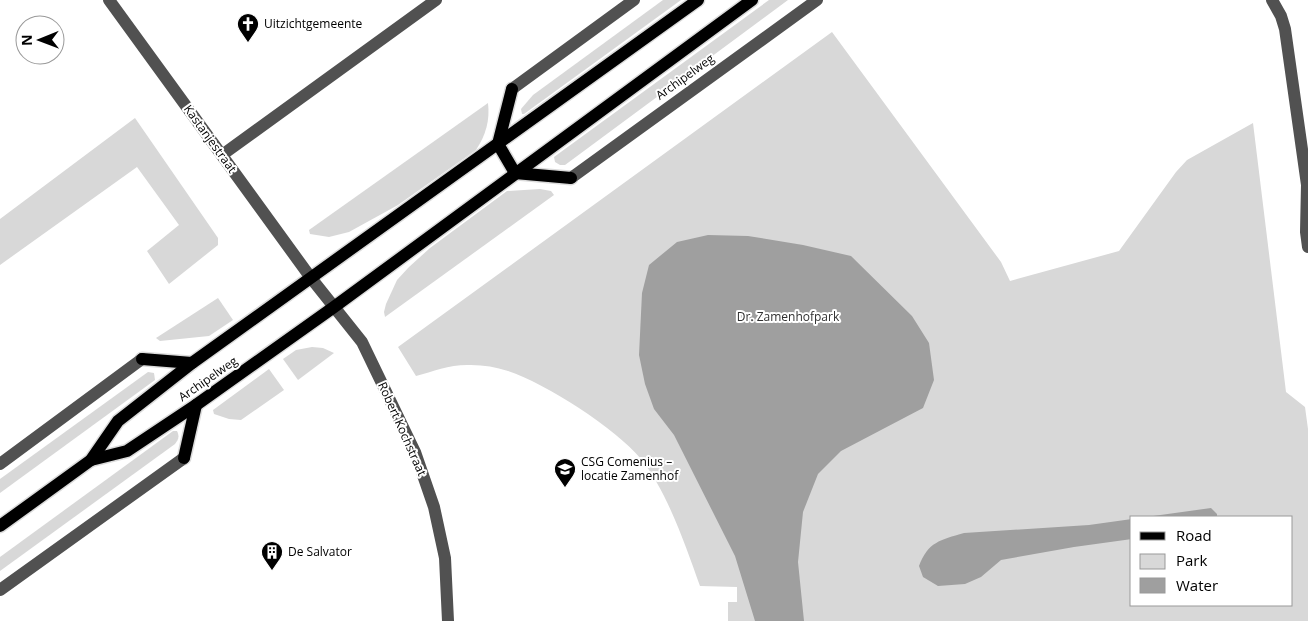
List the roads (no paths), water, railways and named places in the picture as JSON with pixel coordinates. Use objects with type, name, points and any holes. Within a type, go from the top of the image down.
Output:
[{"type":"main road","name":"Archipelweg","points":[[0,526],[91,460],[118,421],[192,363],[698,0]]},
{"type":"main road","name":"Archipelweg","points":[[91,460],[127,451],[196,405],[334,307],[752,0]]},
{"type":"main road","points":[[512,89],[498,144],[516,173],[571,178]]},
{"type":"main road","points":[[142,359],[192,363]]},
{"type":"main road","points":[[184,458],[196,405]]},
{"type":"street","name":"Kastanjestraat","points":[[109,0],[311,278]]},
{"type":"street","points":[[222,155],[436,0]]},
{"type":"street","points":[[512,89],[634,0]]},
{"type":"street","name":"Archipelweg","points":[[571,178],[817,0]]},
{"type":"street","points":[[1272,0],[1284,29],[1306,185],[1306,232],[1308,247]]},
{"type":"street","points":[[311,278],[334,307]]},
{"type":"street","name":"Robert Kochstraat","points":[[334,307],[362,342],[415,452],[434,507],[445,558],[448,621]]},
{"type":"street","points":[[0,464],[142,359]]},
{"type":"street","points":[[0,590],[184,458]]},
{"type":"water","points":[[708,235],[748,236],[803,245],[851,256],[912,316],[929,343],[934,380],[923,408],[841,451],[818,474],[803,512],[798,562],[804,621],[755,621],[735,556],[674,435],[654,409],[645,384],[639,355],[642,293],[649,265],[677,242]]},
{"type":"water","points":[[1211,508],[1217,514],[1217,516],[1153,516]]},
{"type":"water","points":[[1130,519],[1130,539],[1001,560],[981,577],[965,584],[938,586],[923,577],[919,566],[926,552],[936,543],[964,533],[1089,525]]},
{"type":"place","name":"Uitzichtgemeente","points":[[248,43]]},
{"type":"place","name":"CSG Comenius – locatie Zamenhof","points":[[565,488]]},
{"type":"place","name":"De Salvator","points":[[272,571]]},
{"type":"park label","name":"Dr. Zamenhofpark","points":[[788,317]]}]
